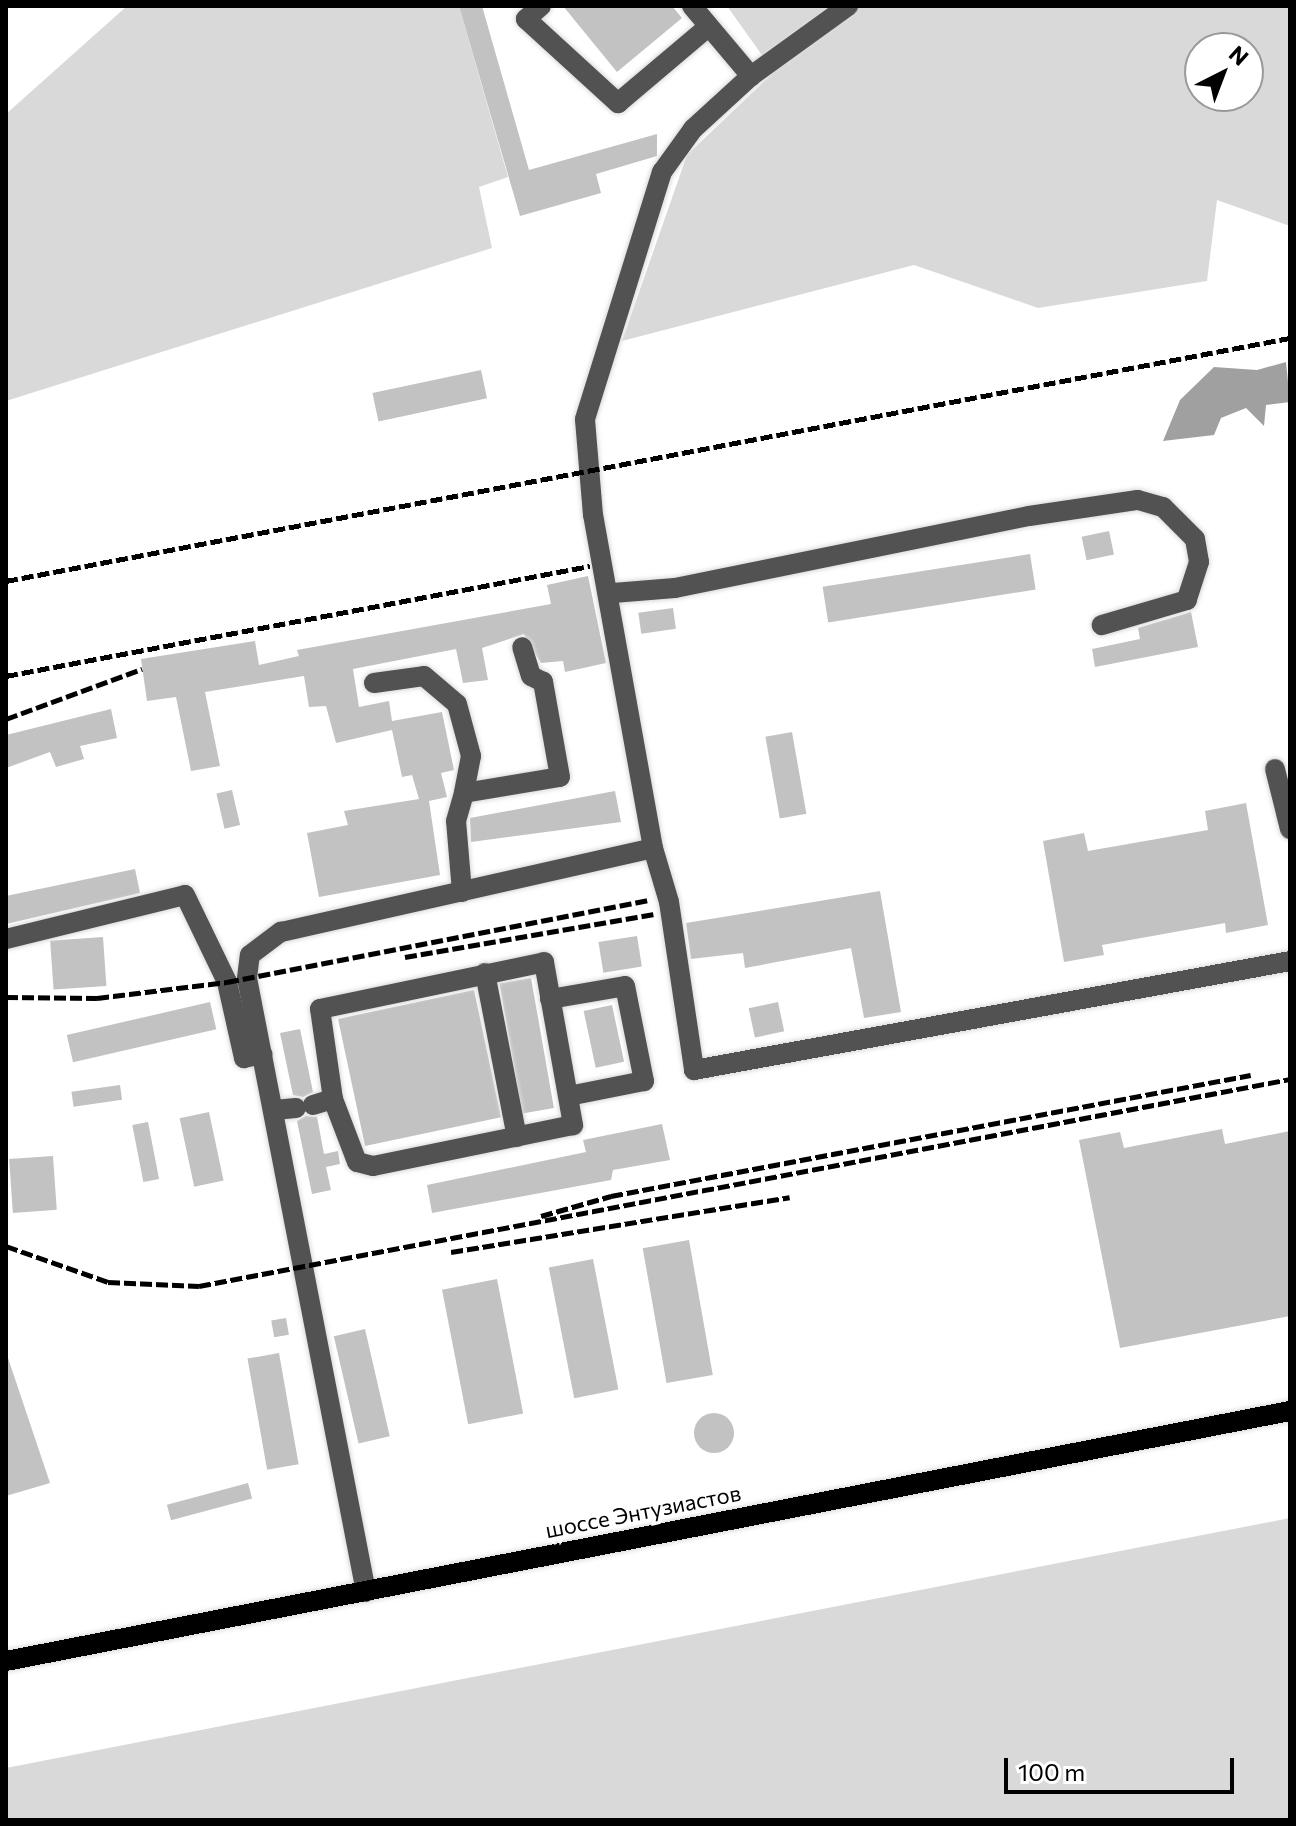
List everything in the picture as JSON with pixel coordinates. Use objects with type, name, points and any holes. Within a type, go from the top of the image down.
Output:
[{"type":"main road","name":"шоссе Энтузиастов","points":[[6,1661],[1290,1411]]},
{"type":"street","points":[[541,6],[526,19],[618,103],[708,27]]},
{"type":"street","points":[[692,6],[751,76]]},
{"type":"street","points":[[848,6],[751,76],[693,129],[662,172],[585,419],[593,515],[613,593],[653,848],[669,902],[694,1070],[1290,961]]},
{"type":"street","points":[[613,593],[675,588],[1029,516],[1138,500],[1163,507],[1195,539],[1199,562],[1187,600],[1102,625]]},
{"type":"street","points":[[464,793],[560,777],[543,682],[531,676],[522,647]]},
{"type":"street","points":[[374,683],[424,676],[457,704],[471,756],[456,821],[462,892]]},
{"type":"street","points":[[1275,769],[1290,829]]},
{"type":"street","points":[[366,1592],[246,968],[263,938],[653,848]]},
{"type":"street","points":[[6,939],[185,895],[227,982],[244,1058],[263,1054]]},
{"type":"street","points":[[544,962],[550,999],[573,1125],[365,1166],[352,1154],[333,1099],[320,1009],[544,962]]},
{"type":"street","points":[[485,973],[517,1137]]},
{"type":"street","points":[[550,999],[625,986],[644,1081],[568,1096]]},
{"type":"street","points":[[274,1110],[333,1099]]},
{"type":"shaded area","points":[[127,6],[459,6],[508,177],[479,187],[492,248],[6,401],[6,114]]},
{"type":"shaded area","points":[[727,6],[1290,6],[1290,226],[1217,200],[1207,281],[1038,308],[914,265],[622,341],[687,155],[774,72]]},
{"type":"shaded area","points":[[1286,362],[1290,402],[1266,405],[1264,426],[1246,408],[1221,418],[1214,435],[1163,441],[1180,400],[1214,367],[1257,370]]},
{"type":"shaded area","points":[[1290,1518],[1290,1820],[6,1820],[6,1768]]},
{"type":"building","points":[[459,6],[482,6],[529,170],[657,134],[657,156],[596,174],[601,193],[520,216]]},
{"type":"building","points":[[563,6],[672,6],[682,18],[617,72]]},
{"type":"building","points":[[481,370],[487,398],[378,421],[372,393]]},
{"type":"building","points":[[1109,531],[1114,554],[1087,560],[1082,537]]},
{"type":"building","points":[[1030,554],[1036,590],[828,622],[823,587]]},
{"type":"building","points":[[588,576],[606,663],[565,672],[563,661],[541,663],[524,634],[482,648],[488,680],[463,683],[456,649],[353,669],[359,707],[389,701],[392,721],[442,712],[454,770],[441,773],[447,797],[429,801],[440,875],[319,897],[307,833],[348,825],[344,811],[419,799],[412,775],[402,777],[392,730],[336,743],[326,706],[309,707],[304,676],[205,692],[220,766],[191,771],[176,697],[147,701],[141,659],[255,641],[259,665],[299,656],[297,650],[551,604],[547,585]]},
{"type":"building","points":[[673,608],[676,629],[641,634],[638,613]]},
{"type":"building","points":[[1191,612],[1198,647],[1095,667],[1092,649],[1140,639],[1138,628]]},
{"type":"building","points":[[111,709],[117,738],[80,746],[84,759],[56,767],[50,752],[6,768],[6,735]]},
{"type":"building","points":[[792,732],[806,814],[780,818],[765,737]]},
{"type":"building","points":[[232,790],[240,825],[225,829],[216,794]]},
{"type":"building","points":[[615,791],[621,822],[471,842],[470,818]]},
{"type":"building","points":[[1246,803],[1268,925],[1226,933],[1225,923],[1102,945],[1104,955],[1064,962],[1043,841],[1084,833],[1088,851],[1208,830],[1205,811]]},
{"type":"building","points":[[135,869],[140,893],[6,924],[6,896]]},
{"type":"building","points":[[880,891],[901,1012],[864,1018],[851,948],[745,968],[743,953],[691,959],[686,923]]},
{"type":"building","points":[[637,936],[642,967],[603,973],[598,942]]},
{"type":"building","points":[[103,937],[106,986],[54,990],[50,941]]},
{"type":"building","points":[[531,978],[554,1108],[522,1114],[499,984]]},
{"type":"building","points":[[474,990],[501,1117],[365,1146],[338,1019]]},
{"type":"building","points":[[210,1002],[216,1029],[73,1062],[67,1035]]},
{"type":"building","points":[[778,1002],[784,1031],[755,1038],[749,1008]]},
{"type":"building","points":[[612,1005],[624,1062],[596,1068],[584,1011]]},
{"type":"building","points":[[300,1029],[313,1092],[303,1097],[293,1095],[280,1033]]},
{"type":"building","points":[[120,1085],[122,1100],[74,1107],[71,1092]]},
{"type":"building","points":[[209,1112],[224,1180],[194,1187],[180,1118]]},
{"type":"building","points":[[306,1116],[317,1117],[324,1154],[338,1151],[340,1164],[326,1167],[331,1190],[312,1194],[297,1121]]},
{"type":"building","points":[[148,1122],[159,1179],[143,1182],[132,1125]]},
{"type":"building","points":[[662,1124],[670,1160],[613,1170],[611,1180],[432,1213],[427,1185],[586,1152],[583,1140]]},
{"type":"building","points":[[1222,1129],[1225,1144],[1290,1131],[1290,1316],[1120,1348],[1079,1140],[1120,1132],[1124,1148]]},
{"type":"building","points":[[53,1156],[57,1210],[13,1213],[9,1159]]},
{"type":"building","points":[[689,1240],[713,1375],[667,1383],[643,1248]]},
{"type":"building","points":[[593,1259],[618,1390],[574,1398],[549,1268]]},
{"type":"building","points":[[497,1279],[523,1413],[468,1424],[442,1290]]},
{"type":"building","points":[[286,1318],[289,1335],[274,1337],[271,1321]]},
{"type":"building","points":[[365,1329],[390,1436],[359,1443],[334,1336]]},
{"type":"building","points":[[6,1352],[50,1483],[6,1496]]},
{"type":"building","points":[[279,1353],[299,1464],[267,1470],[247,1359]]},
{"type":"building","points":[[714,1413],[728,1419],[734,1433],[728,1447],[714,1453],[700,1447],[694,1433],[700,1419]]},
{"type":"building","points":[[248,1483],[252,1498],[171,1520],[167,1505]]},
{"type":"railway","points":[[6,581],[1290,338]]},
{"type":"railway","points":[[6,676],[590,566]]},
{"type":"railway","points":[[6,719],[142,669]]},
{"type":"railway","points":[[6,997],[97,998],[227,982],[650,900]]},
{"type":"railway","points":[[405,957],[654,914]]},
{"type":"railway","points":[[541,1216],[611,1196],[1251,1075]]},
{"type":"railway","points":[[6,1246],[108,1282],[199,1286],[1290,1079]]},
{"type":"railway","points":[[451,1252],[790,1197]]}]
